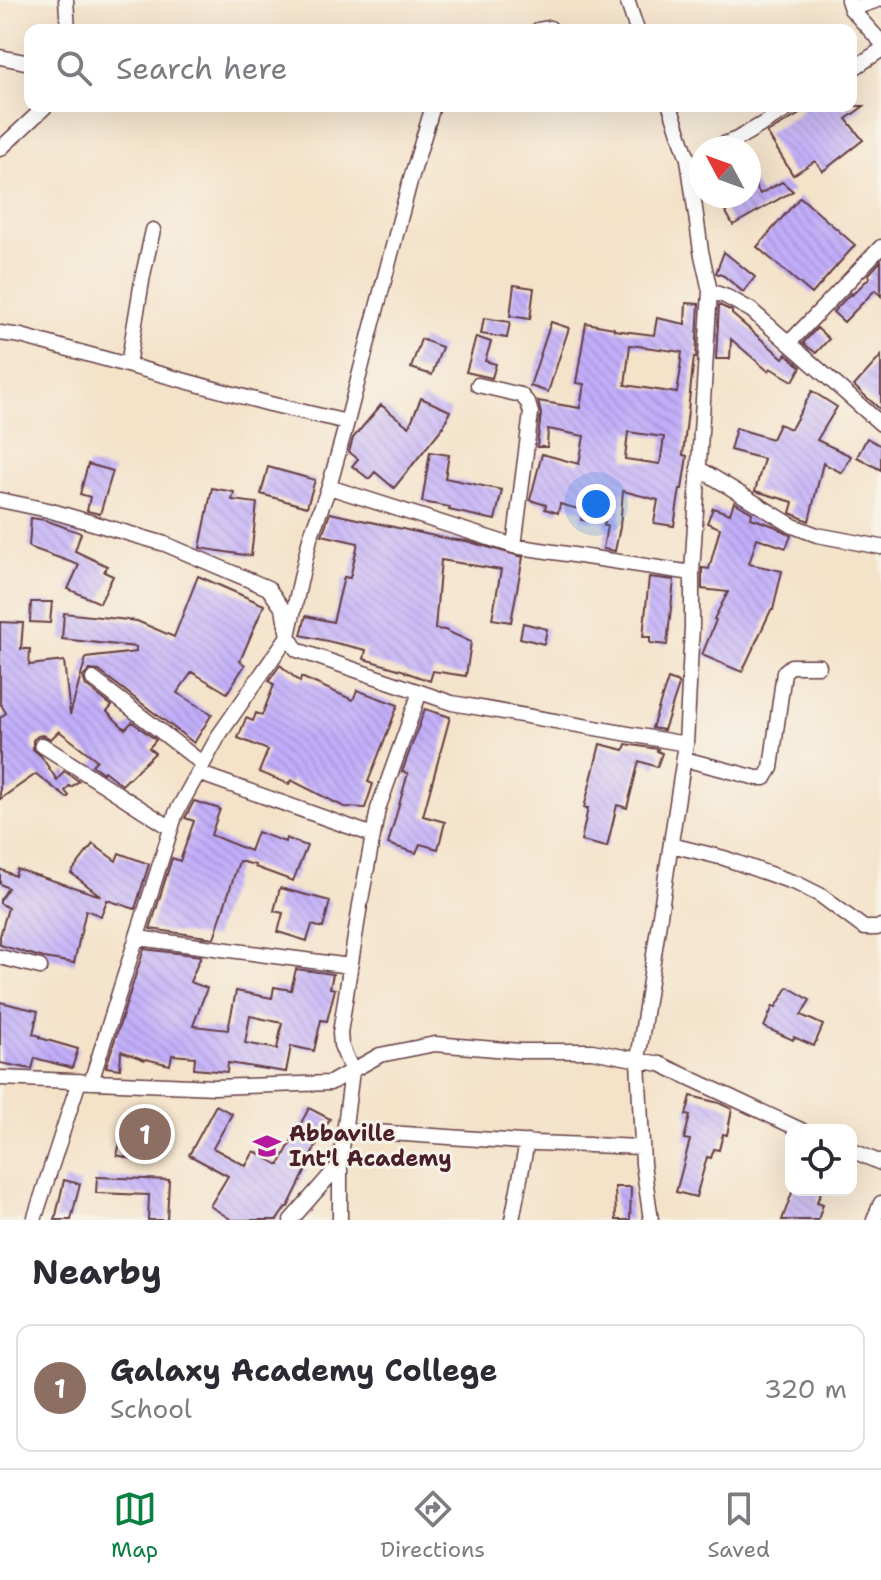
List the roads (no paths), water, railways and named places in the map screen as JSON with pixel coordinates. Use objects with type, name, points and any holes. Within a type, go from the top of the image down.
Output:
[{"type":"street","points":[[66,0],[68,24]]},
{"type":"street","points":[[627,0],[635,24]]},
{"type":"street","points":[[850,4],[878,0]]},
{"type":"street","points":[[850,4],[881,42]]},
{"type":"street","points":[[857,66],[881,50]]},
{"type":"street","points":[[0,57],[24,62]]},
{"type":"street","points":[[0,149],[40,112]]},
{"type":"street","points":[[34,1220],[138,938],[176,813],[219,735],[288,636],[310,538],[329,487],[431,112]]},
{"type":"street","points":[[673,112],[689,144]]},
{"type":"street","points":[[742,136],[783,112]]},
{"type":"street","points":[[651,1220],[642,1147],[638,1060],[685,751],[692,573],[710,291],[701,251],[698,208]]},
{"type":"street","points":[[128,365],[153,230]]},
{"type":"street","points":[[789,343],[881,247]]},
{"type":"street","points":[[710,291],[751,310],[881,424]]},
{"type":"street","points":[[0,333],[347,422]]},
{"type":"street","points":[[478,385],[521,395],[531,413],[514,546]]},
{"type":"street","points":[[698,468],[793,526],[817,535],[881,547]]},
{"type":"street","points":[[329,487],[514,546],[692,573]]},
{"type":"street","points":[[0,500],[48,510],[165,544],[268,588],[283,609],[288,636],[297,650],[452,703],[685,751],[757,778],[765,778],[771,768],[784,672],[791,666],[819,666]]},
{"type":"street","points":[[93,679],[201,768],[373,835]]},
{"type":"street","points":[[340,1220],[340,1164],[352,1071],[341,1045],[340,1033],[350,966],[378,809],[420,692]]},
{"type":"street","points":[[42,745],[171,828]]},
{"type":"street","points":[[671,845],[724,858],[798,884],[820,895],[864,928],[881,926]]},
{"type":"street","points":[[138,938],[350,966]]},
{"type":"street","points":[[0,957],[40,967]]},
{"type":"street","points":[[0,1078],[215,1087],[330,1083],[380,1055],[435,1044],[520,1051],[592,1051],[660,1064],[788,1124]]},
{"type":"street","points":[[345,1130],[642,1147]]},
{"type":"street","points":[[512,1220],[527,1142]]},
{"type":"street","points":[[857,1153],[881,1163]]},
{"type":"street","points":[[291,1220],[340,1164]]},
{"type":"street","points":[[874,1220],[881,1203]]},
{"type":"place","name":"Galaxy Academy College","points":[[145,1134]]},
{"type":"place","name":"Abbaville Int'l Academy","points":[[267,1146]]}]
